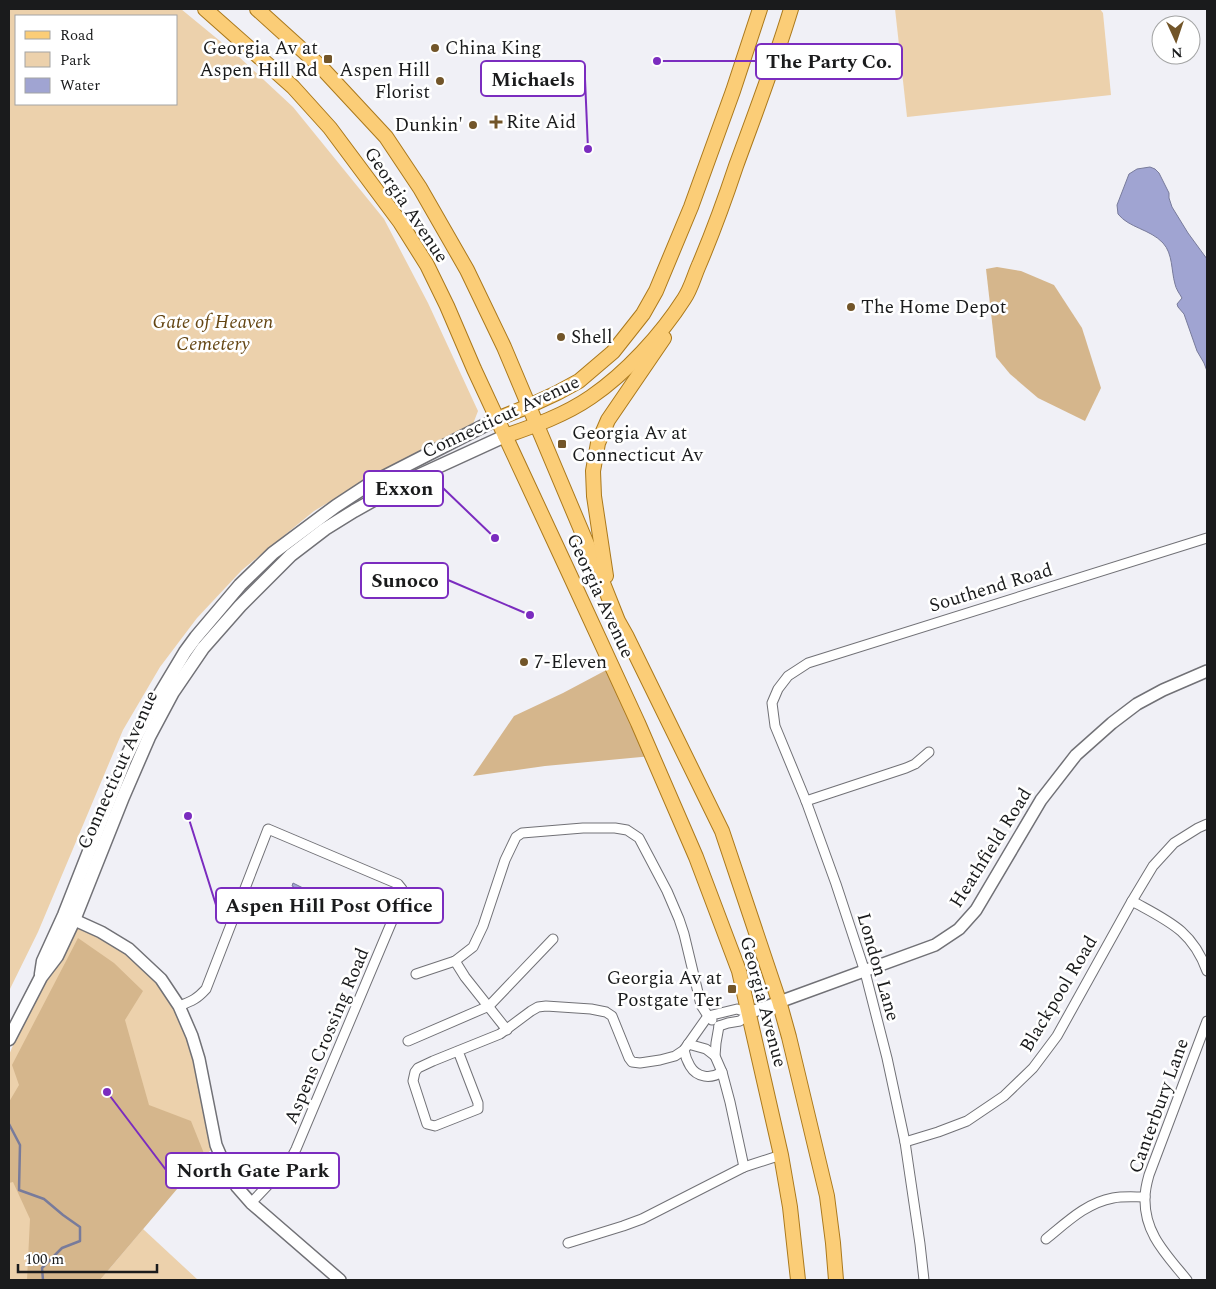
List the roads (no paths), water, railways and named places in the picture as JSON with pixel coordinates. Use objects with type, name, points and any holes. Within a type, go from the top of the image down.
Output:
[{"type":"main road","name":"Georgia Avenue","points":[[205,9],[293,87],[330,128],[400,222],[427,265],[630,707],[696,857],[739,971],[781,1155],[790,1207],[798,1280]]},
{"type":"main road","name":"Georgia Avenue","points":[[257,9],[321,67],[386,137],[420,188],[467,270],[504,348],[618,621],[628,637],[722,831],[779,1001],[789,1037],[827,1196],[836,1280]]},
{"type":"main road","name":"Connecticut Avenue","points":[[9,1039],[41,977],[57,956],[116,779],[138,731],[185,652],[240,585],[273,554],[344,501],[368,485],[498,419],[568,387],[591,372],[613,352],[650,302],[667,267],[733,91],[760,9]]},
{"type":"main road","name":"Connecticut Avenue","points":[[69,918],[149,738],[173,692],[194,660],[234,613],[291,555],[324,529],[408,480],[505,436],[537,425],[590,398],[604,388],[632,362],[661,331],[685,298],[717,220],[768,80],[791,9]]},
{"type":"main road","points":[[610,602],[594,496],[593,471],[598,443],[608,420],[670,329],[685,298]]},
{"type":"street","name":"Southend Road","points":[[788,676],[808,663],[823,658],[1207,538]]},
{"type":"street","name":"Heathfield Road","points":[[749,1013],[935,946],[959,929],[976,910],[1041,800],[1076,755],[1137,704],[1163,690],[1207,672]]},
{"type":"street","name":"London Lane","points":[[788,676],[778,689],[772,703],[775,726],[806,801],[865,972],[888,1058],[905,1142],[924,1280]]},
{"type":"street","points":[[806,801],[906,768],[915,764],[929,752]]},
{"type":"street","name":"Blackpool Road","points":[[905,1142],[938,1132],[967,1120],[1004,1096],[1033,1068],[1057,1036],[1153,866],[1174,843],[1207,824]]},
{"type":"street","points":[[416,974],[455,960],[473,947],[483,926],[505,860],[518,835],[522,833],[583,828],[615,828],[626,830],[639,838],[667,891],[684,934],[701,1005],[708,1016],[719,1026]]},
{"type":"street","name":"Aspens Crossing Road","points":[[179,1006],[198,998],[206,989],[268,829],[398,884],[402,890],[403,895],[296,1150],[288,1164],[252,1203]]},
{"type":"street","points":[[1132,902],[1167,920],[1182,931],[1194,944],[1202,957],[1207,971]]},
{"type":"street","points":[[69,918],[101,932],[130,949],[161,979],[179,1006],[196,1048],[218,1152],[228,1173],[237,1187],[252,1203],[340,1280]]},
{"type":"street","points":[[408,1041],[489,1006],[553,939]]},
{"type":"street","points":[[455,960],[465,976],[507,1030]]},
{"type":"street","points":[[458,1051],[478,1103],[478,1109],[434,1126],[427,1124],[413,1081],[418,1068],[433,1061],[458,1051],[492,1038],[507,1030],[538,1007],[591,1009],[606,1012],[612,1016],[629,1058],[632,1062],[640,1063],[674,1056],[686,1047],[708,1016],[737,1009],[749,1013],[740,1021],[719,1026]]},
{"type":"street","name":"Canterbury Lane","points":[[1187,1280],[1156,1242],[1147,1218],[1144,1197],[1149,1175],[1207,1021]]},
{"type":"street","points":[[719,1026],[715,1056],[722,1072],[730,1102],[744,1167]]},
{"type":"street","points":[[686,1047],[706,1049],[715,1056]]},
{"type":"street","points":[[686,1047],[690,1067],[695,1072],[711,1077],[722,1072]]},
{"type":"street","points":[[568,1243],[642,1219],[744,1167],[781,1155]]},
{"type":"street","points":[[1046,1239],[1079,1212],[1097,1202],[1114,1198],[1144,1197]]},
{"type":"water","points":[[1150,167],[1159,173],[1169,193],[1172,207],[1207,259],[1207,371],[1197,351],[1184,314],[1177,304],[1182,298],[1175,286],[1169,252],[1158,238],[1123,219],[1118,214],[1117,205],[1129,174],[1137,169]]},
{"type":"water","points":[[293,883],[305,889],[297,908],[278,900],[281,891],[292,893]]},
{"type":"waterway","points":[[9,1124],[20,1145],[19,1190],[44,1199],[80,1227],[80,1241],[62,1248],[42,1268],[43,1280]]},
{"type":"place","name":"China King","points":[[435,48]]},
{"type":"place","name":"Georgia Av at Aspen Hill Rd","points":[[328,59]]},
{"type":"place","name":"The Party Co.","points":[[657,61]]},
{"type":"place","name":"Aspen Hill Florist","points":[[440,81]]},
{"type":"place","name":"Rite Aid","points":[[496,122]]},
{"type":"place","name":"Dunkin'","points":[[473,125]]},
{"type":"place","name":"Michaels","points":[[588,149]]},
{"type":"place","name":"The Home Depot","points":[[851,307]]},
{"type":"place","name":"Shell","points":[[561,337]]},
{"type":"place","name":"Georgia Av at Connecticut Av","points":[[562,444]]},
{"type":"place","name":"Exxon","points":[[495,538]]},
{"type":"place","name":"Sunoco","points":[[530,615]]},
{"type":"place","name":"7-Eleven","points":[[524,662]]},
{"type":"place","name":"Aspen Hill Post Office","points":[[188,816]]},
{"type":"place","name":"Georgia Av at Postgate Ter","points":[[732,989]]},
{"type":"place","name":"North Gate Park","points":[[107,1092]]},
{"type":"park label","name":"Gate of Heaven Cemetery","points":[[213,333]]}]
